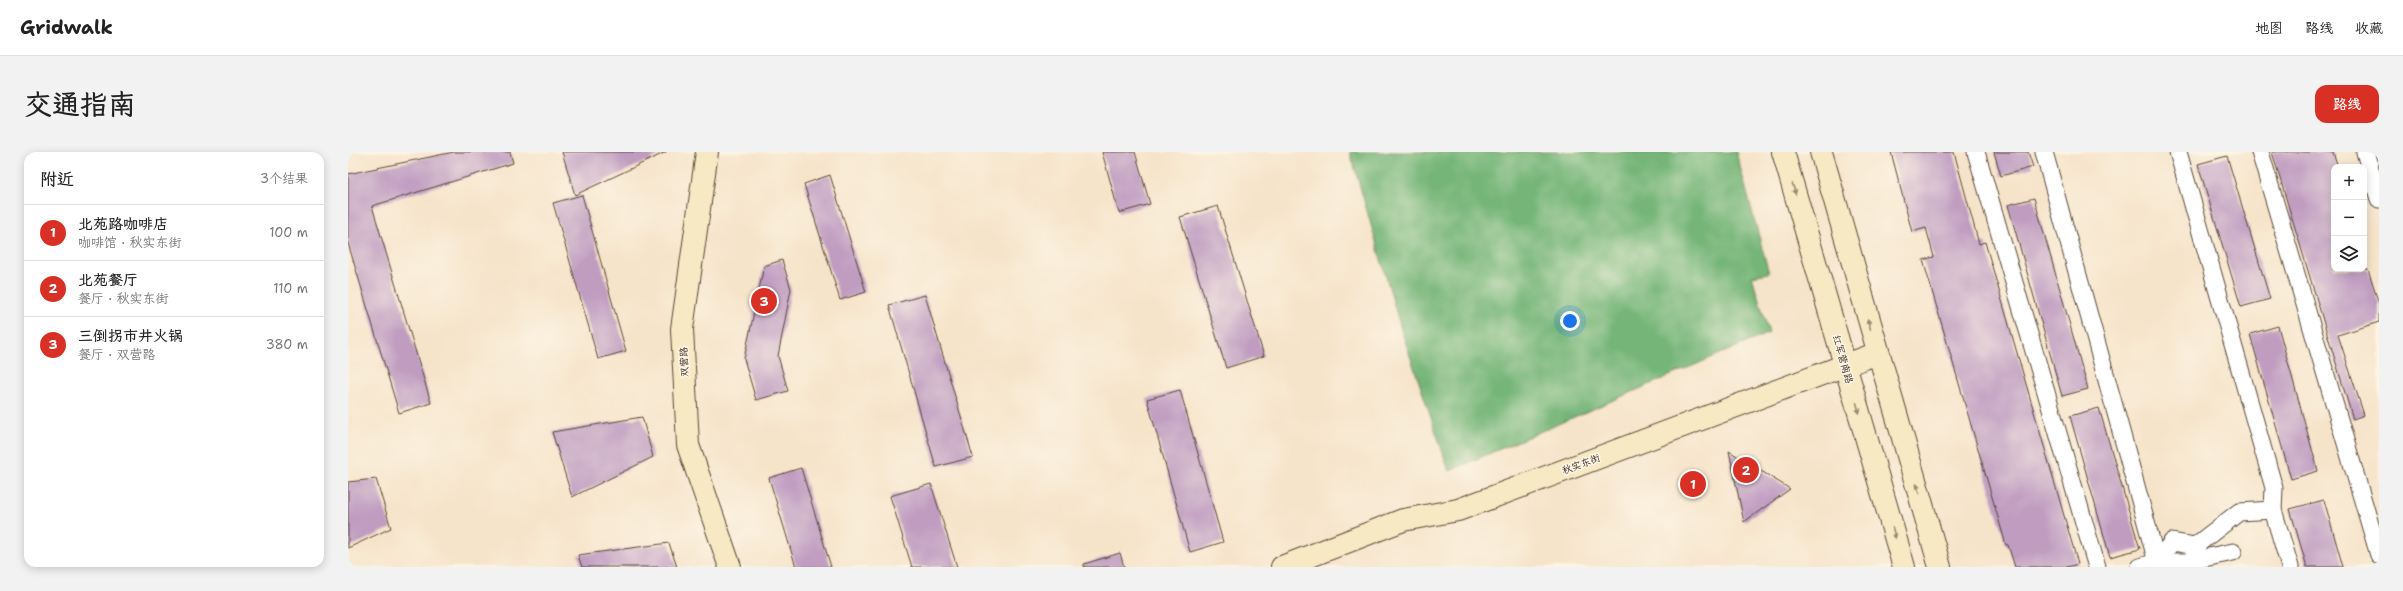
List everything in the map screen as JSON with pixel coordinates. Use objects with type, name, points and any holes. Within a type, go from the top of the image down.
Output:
[{"type":"street","name":"双营路","points":[[707,152],[682,329],[688,445],[730,567]]},
{"type":"street","name":"红军营南路","points":[[1782,152],[1904,567]]},
{"type":"street","points":[[1821,152],[1940,567]]},
{"type":"street","points":[[1976,152],[2097,567]]},
{"type":"street","points":[[2044,152],[2157,562]]},
{"type":"street","points":[[2178,152],[2274,488],[2273,510],[2290,567]]},
{"type":"street","points":[[2260,152],[2379,555]]},
{"type":"street","points":[[2365,152],[2379,198]]},
{"type":"street","points":[[1827,304],[1847,302],[1861,294]]},
{"type":"street","name":"秋实东街","points":[[1282,567],[1403,520],[1458,510],[1878,353]]},
{"type":"street","points":[[2157,562],[2172,542],[2195,546],[2239,512],[2273,510]]},
{"type":"street","points":[[2140,567],[2157,562],[2185,562],[2233,552]]},
{"type":"green space","points":[[1350,152],[1736,152],[1769,273],[1752,276],[1769,333],[1449,471],[1401,329]]},
{"type":"building","points":[[454,152],[510,152],[513,163],[372,206],[431,403],[399,413],[348,243],[348,174]]},
{"type":"building","points":[[562,152],[666,152],[575,195]]},
{"type":"building","points":[[1102,152],[1135,152],[1150,204],[1119,213]]},
{"type":"building","points":[[1891,152],[1954,152],[1979,244],[1985,242],[2078,564],[2067,567],[2015,567],[2008,545],[2006,545],[1923,260],[1934,257],[1926,228],[1912,232]]},
{"type":"building","points":[[1994,152],[2028,152],[2033,167],[2001,176]]},
{"type":"building","points":[[2272,152],[2333,152],[2337,164],[2331,164],[2331,272],[2367,272],[2368,269],[2379,304],[2379,322],[2338,335],[2364,415],[2353,419]]},
{"type":"building","points":[[2227,156],[2270,299],[2241,307],[2198,164]]},
{"type":"building","points":[[830,175],[866,292],[840,300],[804,184]]},
{"type":"building","points":[[582,195],[626,351],[598,359],[553,203]]},
{"type":"building","points":[[2034,198],[2088,389],[2062,396],[2008,205]]},
{"type":"building","points":[[1218,206],[1264,356],[1226,368],[1180,217]]},
{"type":"building","points":[[782,260],[791,289],[778,356],[788,391],[756,400],[744,359],[764,266]]},
{"type":"building","points":[[925,295],[973,457],[936,467],[889,305]]},
{"type":"building","points":[[2278,326],[2318,471],[2291,479],[2250,334]]},
{"type":"building","points":[[1180,390],[1223,542],[1190,552],[1147,399]]},
{"type":"building","points":[[2099,408],[2140,549],[2110,557],[2070,416]]},
{"type":"building","points":[[642,417],[653,457],[572,497],[552,432]]},
{"type":"building","points":[[1729,451],[1790,489],[1744,522]]},
{"type":"building","points":[[801,468],[831,567],[796,567],[769,478]]},
{"type":"building","points":[[376,479],[391,528],[348,548],[348,482]]},
{"type":"building","points":[[931,484],[957,567],[912,567],[890,496]]},
{"type":"building","points":[[2324,500],[2343,567],[2307,567],[2290,509]]},
{"type":"building","points":[[669,543],[677,567],[582,567],[578,555]]},
{"type":"building","points":[[1120,553],[1124,567],[1084,567],[1084,564]]},
{"type":"place","name":"三倒拐市井火锅","points":[[764,301]]},
{"type":"place","name":"北苑餐厅","points":[[1746,470]]},
{"type":"place","name":"北苑路咖啡店","points":[[1693,484]]}]
